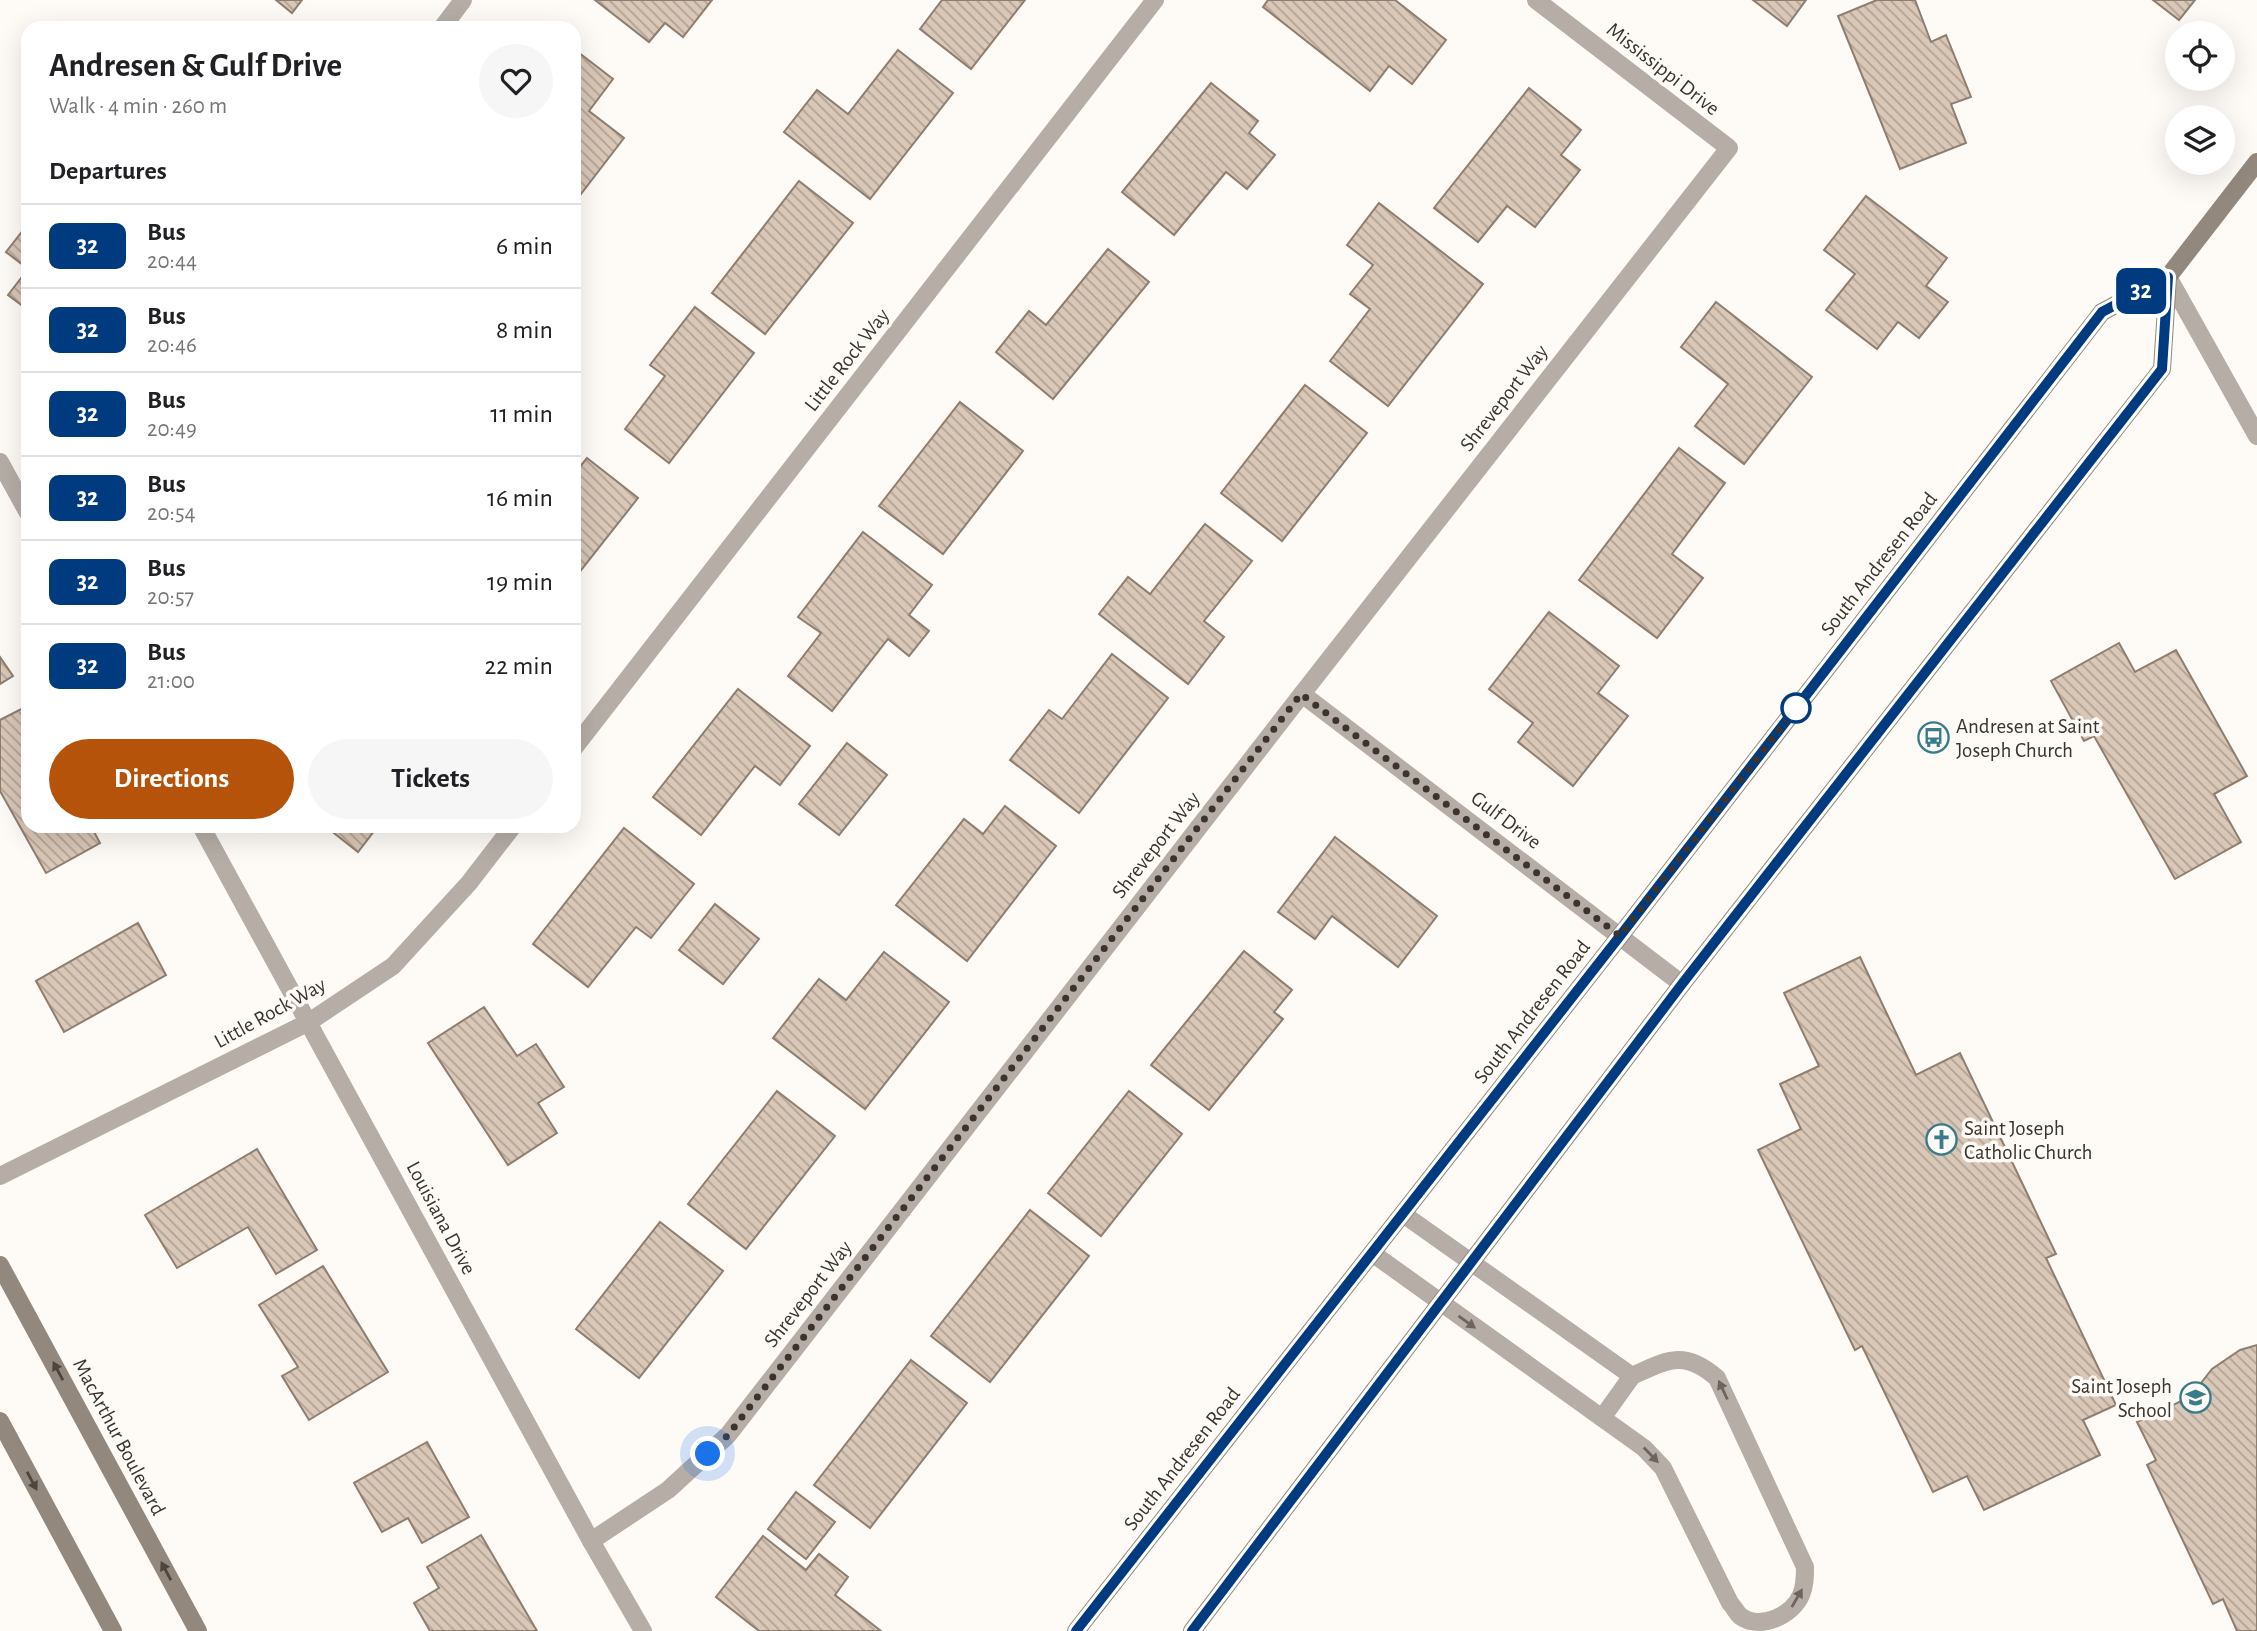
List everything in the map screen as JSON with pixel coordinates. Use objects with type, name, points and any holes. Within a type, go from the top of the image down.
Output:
[{"type":"street","points":[[448,21],[464,0]]},
{"type":"street","name":"Little Rock Way","points":[[581,739],[1156,0]]},
{"type":"street","name":"Mississippi Drive","points":[[1535,0],[1729,148]]},
{"type":"street","name":"Shreveport Way","points":[[591,1541],[668,1490],[728,1435],[1301,694],[1729,148]]},
{"type":"street","name":"South Andresen Road","points":[[1076,1631],[1620,936],[2102,312],[2168,277],[2257,162]]},
{"type":"street","points":[[2168,277],[2257,436]]},
{"type":"street","points":[[1196,1630],[1682,984],[2162,369],[2168,277]]},
{"type":"street","points":[[0,462],[21,490]]},
{"type":"street","name":"Gulf Drive","points":[[1301,694],[1682,984]]},
{"type":"street","name":"Louisiana Drive","points":[[205,833],[591,1541],[643,1631]]},
{"type":"street","name":"Little Rock Way","points":[[0,1176],[309,1022],[393,966],[469,883],[508,833]]},
{"type":"street","points":[[1403,1213],[1632,1376]]},
{"type":"street","points":[[1372,1253],[1441,1303],[1602,1418],[1644,1448],[1663,1468],[1730,1603],[1741,1616],[1773,1626],[1801,1596],[1805,1567],[1717,1378],[1695,1362],[1668,1360],[1632,1376],[1602,1418]]},
{"type":"street","name":"MacArthur Boulevard","points":[[0,1265],[198,1631]]},
{"type":"street","points":[[0,1421],[113,1631]]},
{"type":"building","points":[[276,0],[302,0],[292,13]]},
{"type":"building","points":[[595,0],[712,0],[683,37],[665,23],[649,42]]},
{"type":"building","points":[[942,0],[1025,0],[971,69],[920,29]]},
{"type":"building","points":[[1268,0],[1395,0],[1446,40],[1412,84],[1389,66],[1370,91],[1263,7]]},
{"type":"building","points":[[1753,0],[1806,0],[1787,26]]},
{"type":"building","points":[[1877,0],[1915,0],[1931,42],[1946,35],[1971,97],[1951,104],[1966,143],[1900,169],[1838,16]]},
{"type":"building","points":[[2153,0],[2195,0],[2179,20]]},
{"type":"building","points":[[898,50],[953,93],[870,199],[784,132],[817,90],[848,114]]},
{"type":"building","points":[[581,54],[613,79],[589,111],[624,138],[581,194]]},
{"type":"building","points":[[1211,83],[1258,121],[1249,133],[1275,155],[1247,189],[1226,172],[1174,235],[1122,192]]},
{"type":"building","points":[[1529,88],[1581,130],[1561,155],[1580,170],[1535,227],[1507,206],[1478,242],[1434,208]]},
{"type":"building","points":[[799,181],[853,223],[765,334],[712,293]]},
{"type":"building","points":[[1866,196],[1947,258],[1926,286],[1948,302],[1919,338],[1898,322],[1877,349],[1826,310],[1855,274],[1824,250]]},
{"type":"building","points":[[1379,203],[1483,284],[1388,406],[1330,361],[1370,309],[1350,294],[1373,265],[1347,245]]},
{"type":"building","points":[[21,233],[21,264],[6,252]]},
{"type":"building","points":[[1108,249],[1149,282],[1053,399],[996,352],[1029,311],[1046,325]]},
{"type":"building","points":[[21,278],[21,305],[8,295]]},
{"type":"building","points":[[1716,302],[1812,377],[1744,464],[1695,426],[1728,384],[1681,347]]},
{"type":"building","points":[[695,307],[754,353],[669,463],[625,429],[665,376],[650,365]]},
{"type":"building","points":[[1305,385],[1367,433],[1282,541],[1221,493]]},
{"type":"building","points":[[960,402],[1023,451],[943,554],[879,506]]},
{"type":"building","points":[[1679,448],[1725,483],[1672,554],[1703,578],[1657,638],[1579,580]]},
{"type":"building","points":[[587,458],[638,498],[581,570],[581,465]]},
{"type":"building","points":[[1205,524],[1252,561],[1204,621],[1224,637],[1188,684],[1099,614],[1128,577],[1150,594]]},
{"type":"building","points":[[863,532],[932,585],[909,615],[929,631],[909,656],[888,639],[832,711],[788,676],[821,633],[798,617]]},
{"type":"building","points":[[1549,612],[1619,666],[1598,693],[1628,716],[1573,786],[1518,742],[1533,723],[1489,689]]},
{"type":"building","points":[[2119,643],[2135,672],[2176,650],[2247,776],[2214,794],[2241,842],[2175,879],[2094,736],[2084,741],[2051,681]]},
{"type":"building","points":[[1112,654],[1168,698],[1079,813],[1010,760],[1049,710],[1062,719]]},
{"type":"building","points":[[0,657],[13,676],[0,684]]},
{"type":"building","points":[[738,689],[810,746],[780,785],[755,766],[701,835],[653,797]]},
{"type":"building","points":[[21,709],[21,828],[0,791],[0,720]]},
{"type":"building","points":[[847,743],[887,775],[839,835],[799,804]]},
{"type":"building","points":[[1005,806],[1056,846],[967,961],[896,905],[964,819],[983,834]]},
{"type":"building","points":[[624,828],[694,884],[651,938],[636,927],[588,987],[533,944]]},
{"type":"building","points":[[24,833],[95,833],[100,843],[46,873]]},
{"type":"building","points":[[334,833],[373,833],[358,852]]},
{"type":"building","points":[[1335,837],[1437,916],[1398,967],[1332,916],[1315,939],[1278,912]]},
{"type":"building","points":[[715,904],[759,939],[723,984],[679,950]]},
{"type":"building","points":[[138,923],[166,975],[64,1032],[36,981]]},
{"type":"building","points":[[1244,951],[1292,990],[1274,1012],[1283,1019],[1209,1110],[1151,1065]]},
{"type":"building","points":[[884,952],[949,1002],[865,1109],[773,1038],[819,979],[846,1000]]},
{"type":"building","points":[[1860,957],[1916,1075],[1960,1053],[2056,1254],[2046,1258],[2116,1405],[2083,1420],[2100,1455],[1984,1510],[1967,1476],[1933,1492],[1862,1346],[1855,1350],[1758,1150],[1801,1129],[1780,1084],[1819,1066],[1784,993]]},
{"type":"building","points":[[484,1007],[517,1056],[536,1044],[564,1087],[538,1103],[557,1133],[508,1165],[428,1043]]},
{"type":"building","points":[[777,1091],[835,1136],[746,1249],[688,1204]]},
{"type":"building","points":[[1129,1091],[1182,1134],[1101,1236],[1048,1193]]},
{"type":"building","points":[[257,1149],[317,1250],[276,1274],[248,1227],[177,1268],[145,1215]]},
{"type":"building","points":[[1030,1210],[1089,1256],[990,1382],[931,1336]]},
{"type":"building","points":[[660,1222],[723,1271],[639,1378],[576,1329]]},
{"type":"building","points":[[323,1266],[388,1372],[309,1420],[282,1376],[298,1367],[259,1305]]},
{"type":"building","points":[[2257,1345],[2257,1631],[2237,1631],[2223,1599],[2213,1604],[2147,1465],[2156,1460],[2137,1422],[2190,1397],[2212,1369],[2240,1350]]},
{"type":"building","points":[[911,1360],[967,1403],[870,1528],[814,1485]]},
{"type":"building","points":[[427,1442],[469,1517],[422,1543],[408,1518],[382,1532],[354,1483]]},
{"type":"building","points":[[796,1492],[835,1522],[806,1559],[768,1529]]},
{"type":"building","points":[[481,1535],[537,1631],[430,1631],[414,1603],[439,1588],[427,1567]]},
{"type":"building","points":[[763,1536],[806,1570],[819,1554],[848,1577],[835,1595],[881,1631],[759,1631],[716,1597]]},
{"type":"bus line","name":"32","points":[[1076,1631],[1620,936],[2102,312],[2168,277],[2162,369],[1682,984],[1192,1631]]},
{"type":"place","name":"Andresen at Saint Joseph Church","points":[[1933,738]]},
{"type":"place","name":"Saint Joseph Catholic Church","points":[[1941,1140]]},
{"type":"place","name":"Saint Joseph School","points":[[2195,1398]]},
{"type":"route","points":[[708,1454],[728,1435],[1301,694],[1620,936],[1803,699],[1796,708]]}]
